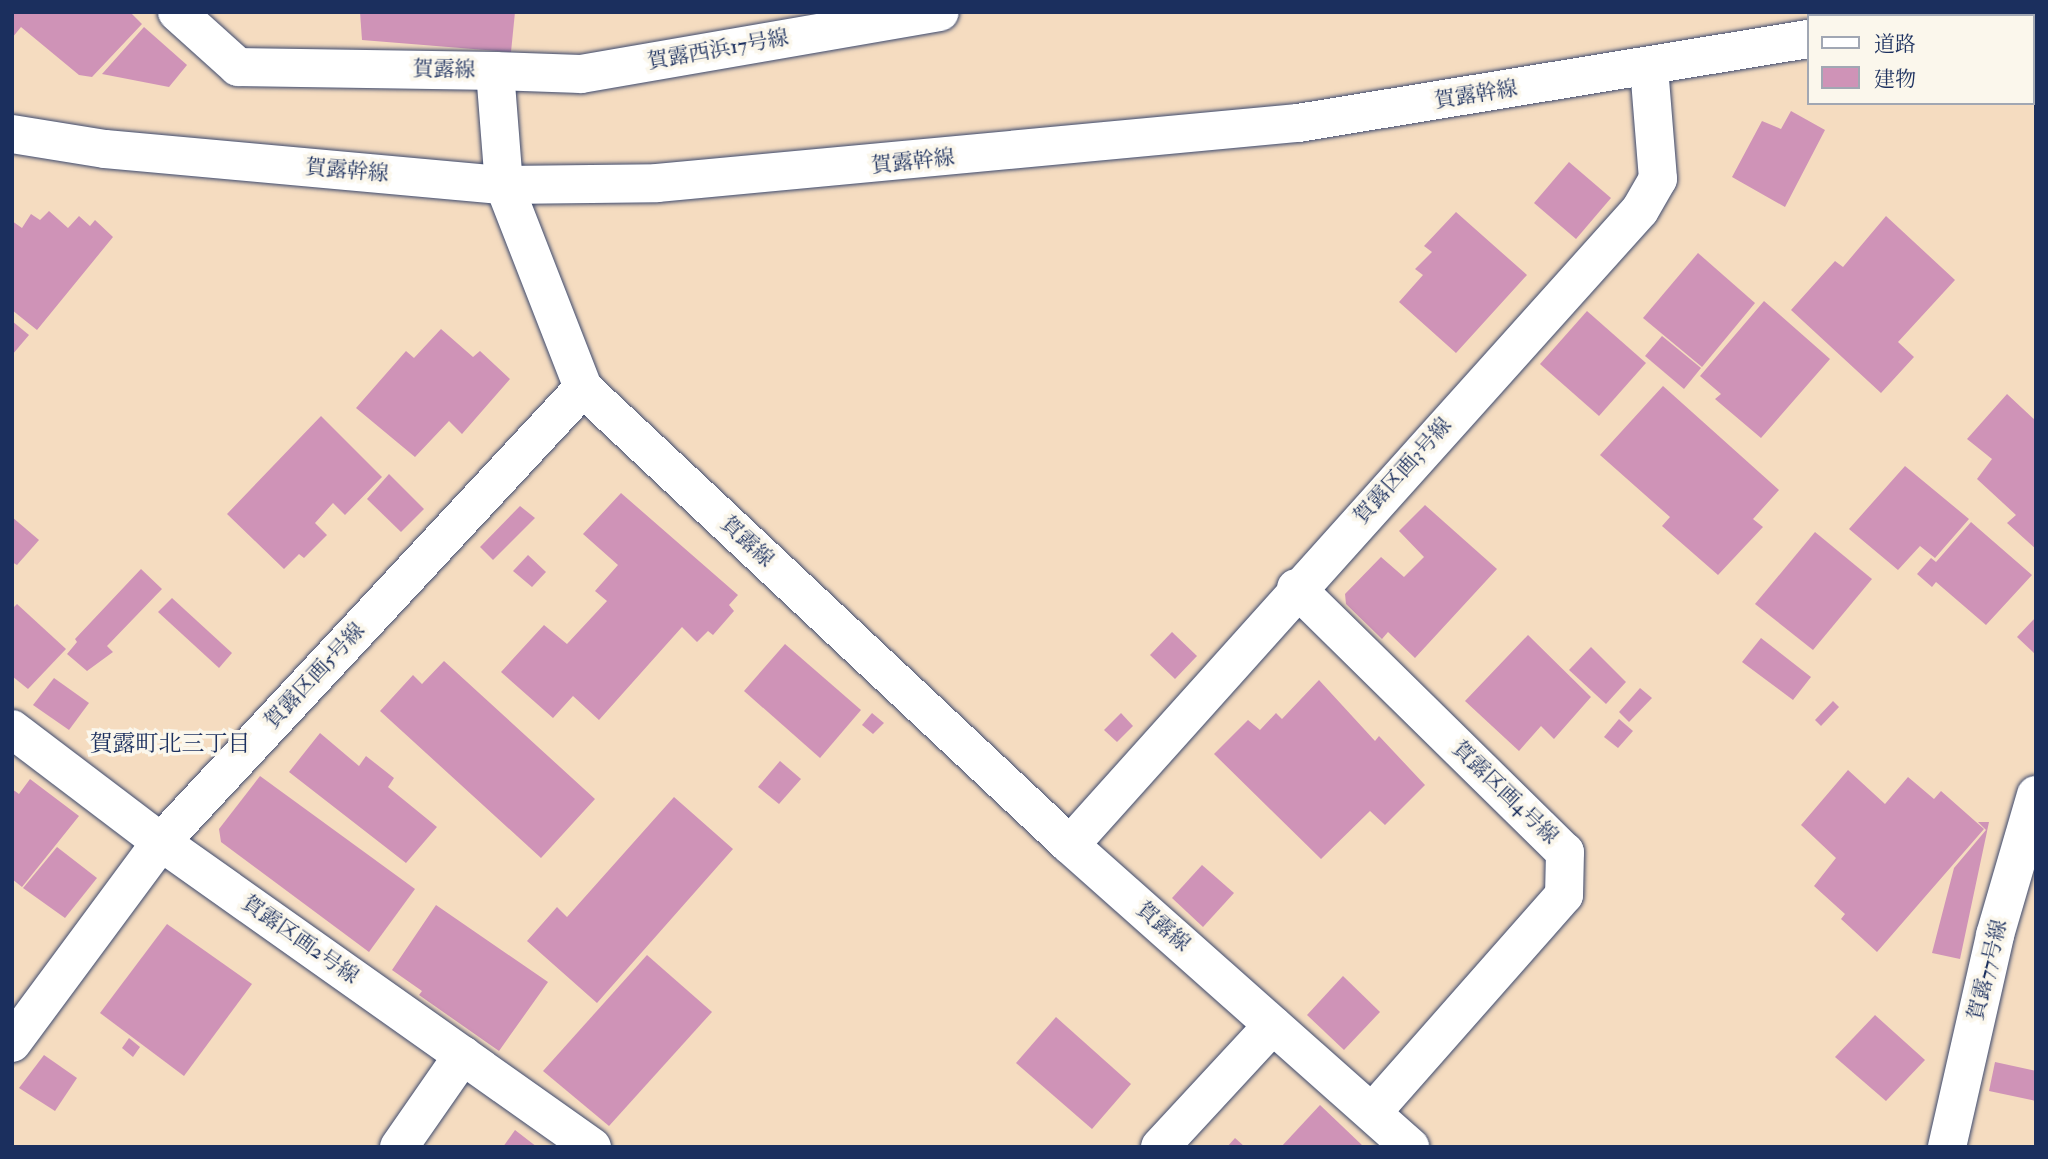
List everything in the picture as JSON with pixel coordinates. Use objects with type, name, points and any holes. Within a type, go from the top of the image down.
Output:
[{"type":"street","name":"賀露線","points":[[177,12],[237,67],[495,71],[504,185],[583,388],[1070,845],[1410,1147]]},
{"type":"street","name":"賀露西浜17号線","points":[[495,71],[581,74],[940,12]]},
{"type":"street","name":"賀露幹線","points":[[12,134],[105,149],[504,185],[657,183],[828,170],[1297,123],[1806,39]]},
{"type":"street","name":"賀露区画3号線","points":[[1070,845],[1296,588],[1640,210],[1658,179],[1648,67]]},
{"type":"street","name":"賀露区画5号線","points":[[12,1043],[161,842],[583,388]]},
{"type":"street","name":"賀露区画4号線","points":[[1296,588],[1565,852],[1564,895],[1372,1113]]},
{"type":"street","name":"賀露区画2号線","points":[[12,729],[161,842],[592,1147]]},
{"type":"street","name":"賀露77号線","points":[[1947,1147],[1995,935],[2036,795]]},
{"type":"street","points":[[1160,1147],[1273,1024]]},
{"type":"street","points":[[399,1147],[463,1055]]},
{"type":"building","points":[[12,12],[130,12],[142,24],[92,77],[79,75],[21,27],[12,38]]},
{"type":"building","points":[[360,12],[515,12],[511,52],[362,40]]},
{"type":"building","points":[[144,27],[187,65],[169,87],[102,74]]},
{"type":"building","points":[[1791,111],[1825,130],[1785,207],[1732,177],[1762,121],[1781,129]]},
{"type":"building","points":[[1569,162],[1611,198],[1576,239],[1534,203]]},
{"type":"building","points":[[49,211],[68,228],[79,216],[90,226],[95,220],[113,237],[37,330],[12,310],[12,221],[22,228],[31,214],[40,220]]},
{"type":"building","points":[[1456,212],[1527,275],[1456,353],[1399,302],[1423,275],[1415,269],[1432,252],[1424,246]]},
{"type":"building","points":[[1886,216],[1955,280],[1898,342],[1914,357],[1881,393],[1791,310],[1835,261],[1843,267]]},
{"type":"building","points":[[1698,253],[1755,303],[1702,367],[1643,318]]},
{"type":"building","points":[[1764,301],[1830,359],[1761,438],[1715,399],[1721,394],[1700,376]]},
{"type":"building","points":[[1587,311],[1646,363],[1599,416],[1540,364]]},
{"type":"building","points":[[12,321],[29,335],[12,355]]},
{"type":"building","points":[[441,329],[473,357],[480,351],[510,379],[462,434],[449,421],[415,457],[356,408],[406,351],[414,358]]},
{"type":"building","points":[[1662,336],[1701,368],[1684,389],[1645,356]]},
{"type":"building","points":[[1663,386],[1779,490],[1753,519],[1763,527],[1718,575],[1662,526],[1670,517],[1600,455]]},
{"type":"building","points":[[2007,394],[2036,421],[2036,549],[2007,523],[2016,515],[1977,479],[1992,459],[1967,439]]},
{"type":"building","points":[[321,416],[382,477],[345,515],[333,503],[315,523],[327,535],[304,558],[299,554],[284,569],[227,514]]},
{"type":"building","points":[[1905,466],[1969,519],[1935,558],[1920,546],[1898,570],[1849,529]]},
{"type":"building","points":[[389,474],[424,509],[401,532],[367,499]]},
{"type":"building","points":[[621,493],[738,595],[729,605],[734,611],[713,635],[708,631],[697,642],[682,627],[599,720],[573,696],[553,718],[501,672],[544,625],[567,644],[607,601],[595,591],[618,565],[583,534]]},
{"type":"building","points":[[1425,505],[1497,569],[1415,658],[1388,632],[1382,639],[1346,604],[1345,594],[1381,557],[1404,577],[1424,557],[1399,531]]},
{"type":"building","points":[[520,506],[535,518],[493,560],[480,547]]},
{"type":"building","points":[[12,517],[39,540],[17,565],[12,562]]},
{"type":"building","points":[[1971,522],[2032,575],[1986,625],[1936,582],[1932,587],[1917,574],[1931,558],[1936,562]]},
{"type":"building","points":[[1815,532],[1872,579],[1813,650],[1755,604]]},
{"type":"building","points":[[528,555],[546,572],[532,587],[513,571]]},
{"type":"building","points":[[141,569],[162,589],[107,646],[113,652],[87,671],[67,654],[77,642],[75,639]]},
{"type":"building","points":[[172,598],[232,653],[219,668],[158,612]]},
{"type":"building","points":[[17,604],[66,649],[28,689],[12,676],[12,609]]},
{"type":"building","points":[[2036,617],[2036,655],[2017,637]]},
{"type":"building","points":[[1172,632],[1197,656],[1175,679],[1150,655]]},
{"type":"building","points":[[1528,635],[1591,697],[1554,739],[1541,726],[1519,751],[1465,701]]},
{"type":"building","points":[[1761,638],[1811,677],[1793,700],[1742,662]]},
{"type":"building","points":[[785,644],[861,710],[820,758],[744,691]]},
{"type":"building","points":[[1591,647],[1626,682],[1606,704],[1569,670]]},
{"type":"building","points":[[444,661],[595,799],[541,858],[380,711],[413,675],[422,684]]},
{"type":"building","points":[[54,678],[89,703],[69,730],[33,705]]},
{"type":"building","points":[[1319,680],[1375,741],[1379,736],[1425,785],[1385,825],[1370,811],[1321,859],[1214,754],[1248,720],[1260,730],[1276,713],[1282,719]]},
{"type":"building","points":[[1640,688],[1652,698],[1629,722],[1619,712]]},
{"type":"building","points":[[1833,701],[1839,707],[1821,726],[1815,720]]},
{"type":"building","points":[[872,713],[884,723],[873,734],[862,725]]},
{"type":"building","points":[[1121,713],[1133,726],[1117,742],[1104,730]]},
{"type":"building","points":[[1619,719],[1633,731],[1618,748],[1604,737]]},
{"type":"building","points":[[320,733],[359,766],[366,756],[394,778],[388,787],[437,827],[406,863],[289,772]]},
{"type":"building","points":[[780,761],[801,779],[779,804],[758,787]]},
{"type":"building","points":[[1848,770],[1885,804],[1908,777],[1934,799],[1941,791],[1984,829],[1877,952],[1841,919],[1845,914],[1814,886],[1836,858],[1801,825]]},
{"type":"building","points":[[260,776],[415,889],[369,952],[221,842],[219,829]]},
{"type":"building","points":[[30,779],[79,816],[22,887],[12,879],[12,789],[19,794]]},
{"type":"building","points":[[674,797],[733,849],[597,1003],[527,941],[557,907],[567,917]]},
{"type":"building","points":[[1978,822],[1989,822],[1960,959],[1932,953],[1954,868],[1986,830]]},
{"type":"building","points":[[57,847],[97,878],[65,918],[23,888]]},
{"type":"building","points":[[1202,865],[1234,893],[1203,927],[1172,898]]},
{"type":"building","points":[[436,905],[548,982],[499,1051],[419,995],[422,991],[392,970]]},
{"type":"building","points":[[167,924],[252,984],[184,1076],[100,1013]]},
{"type":"building","points":[[647,955],[712,1012],[609,1126],[543,1071]]},
{"type":"building","points":[[1343,976],[1380,1012],[1344,1050],[1307,1015]]},
{"type":"building","points":[[1875,1015],[1925,1060],[1886,1101],[1835,1057]]},
{"type":"building","points":[[1056,1017],[1131,1084],[1092,1129],[1016,1063]]},
{"type":"building","points":[[129,1038],[140,1047],[133,1057],[122,1048]]},
{"type":"building","points":[[44,1055],[77,1078],[55,1111],[19,1088]]},
{"type":"building","points":[[1995,1062],[2036,1071],[2036,1101],[1989,1091]]},
{"type":"building","points":[[1320,1105],[1364,1147],[1281,1147]]},
{"type":"building","points":[[515,1130],[537,1147],[503,1147]]},
{"type":"building","points":[[1235,1138],[1245,1147],[1227,1147]]},
{"type":"district","name":"賀露町北三丁目","points":[[170,744]]}]
